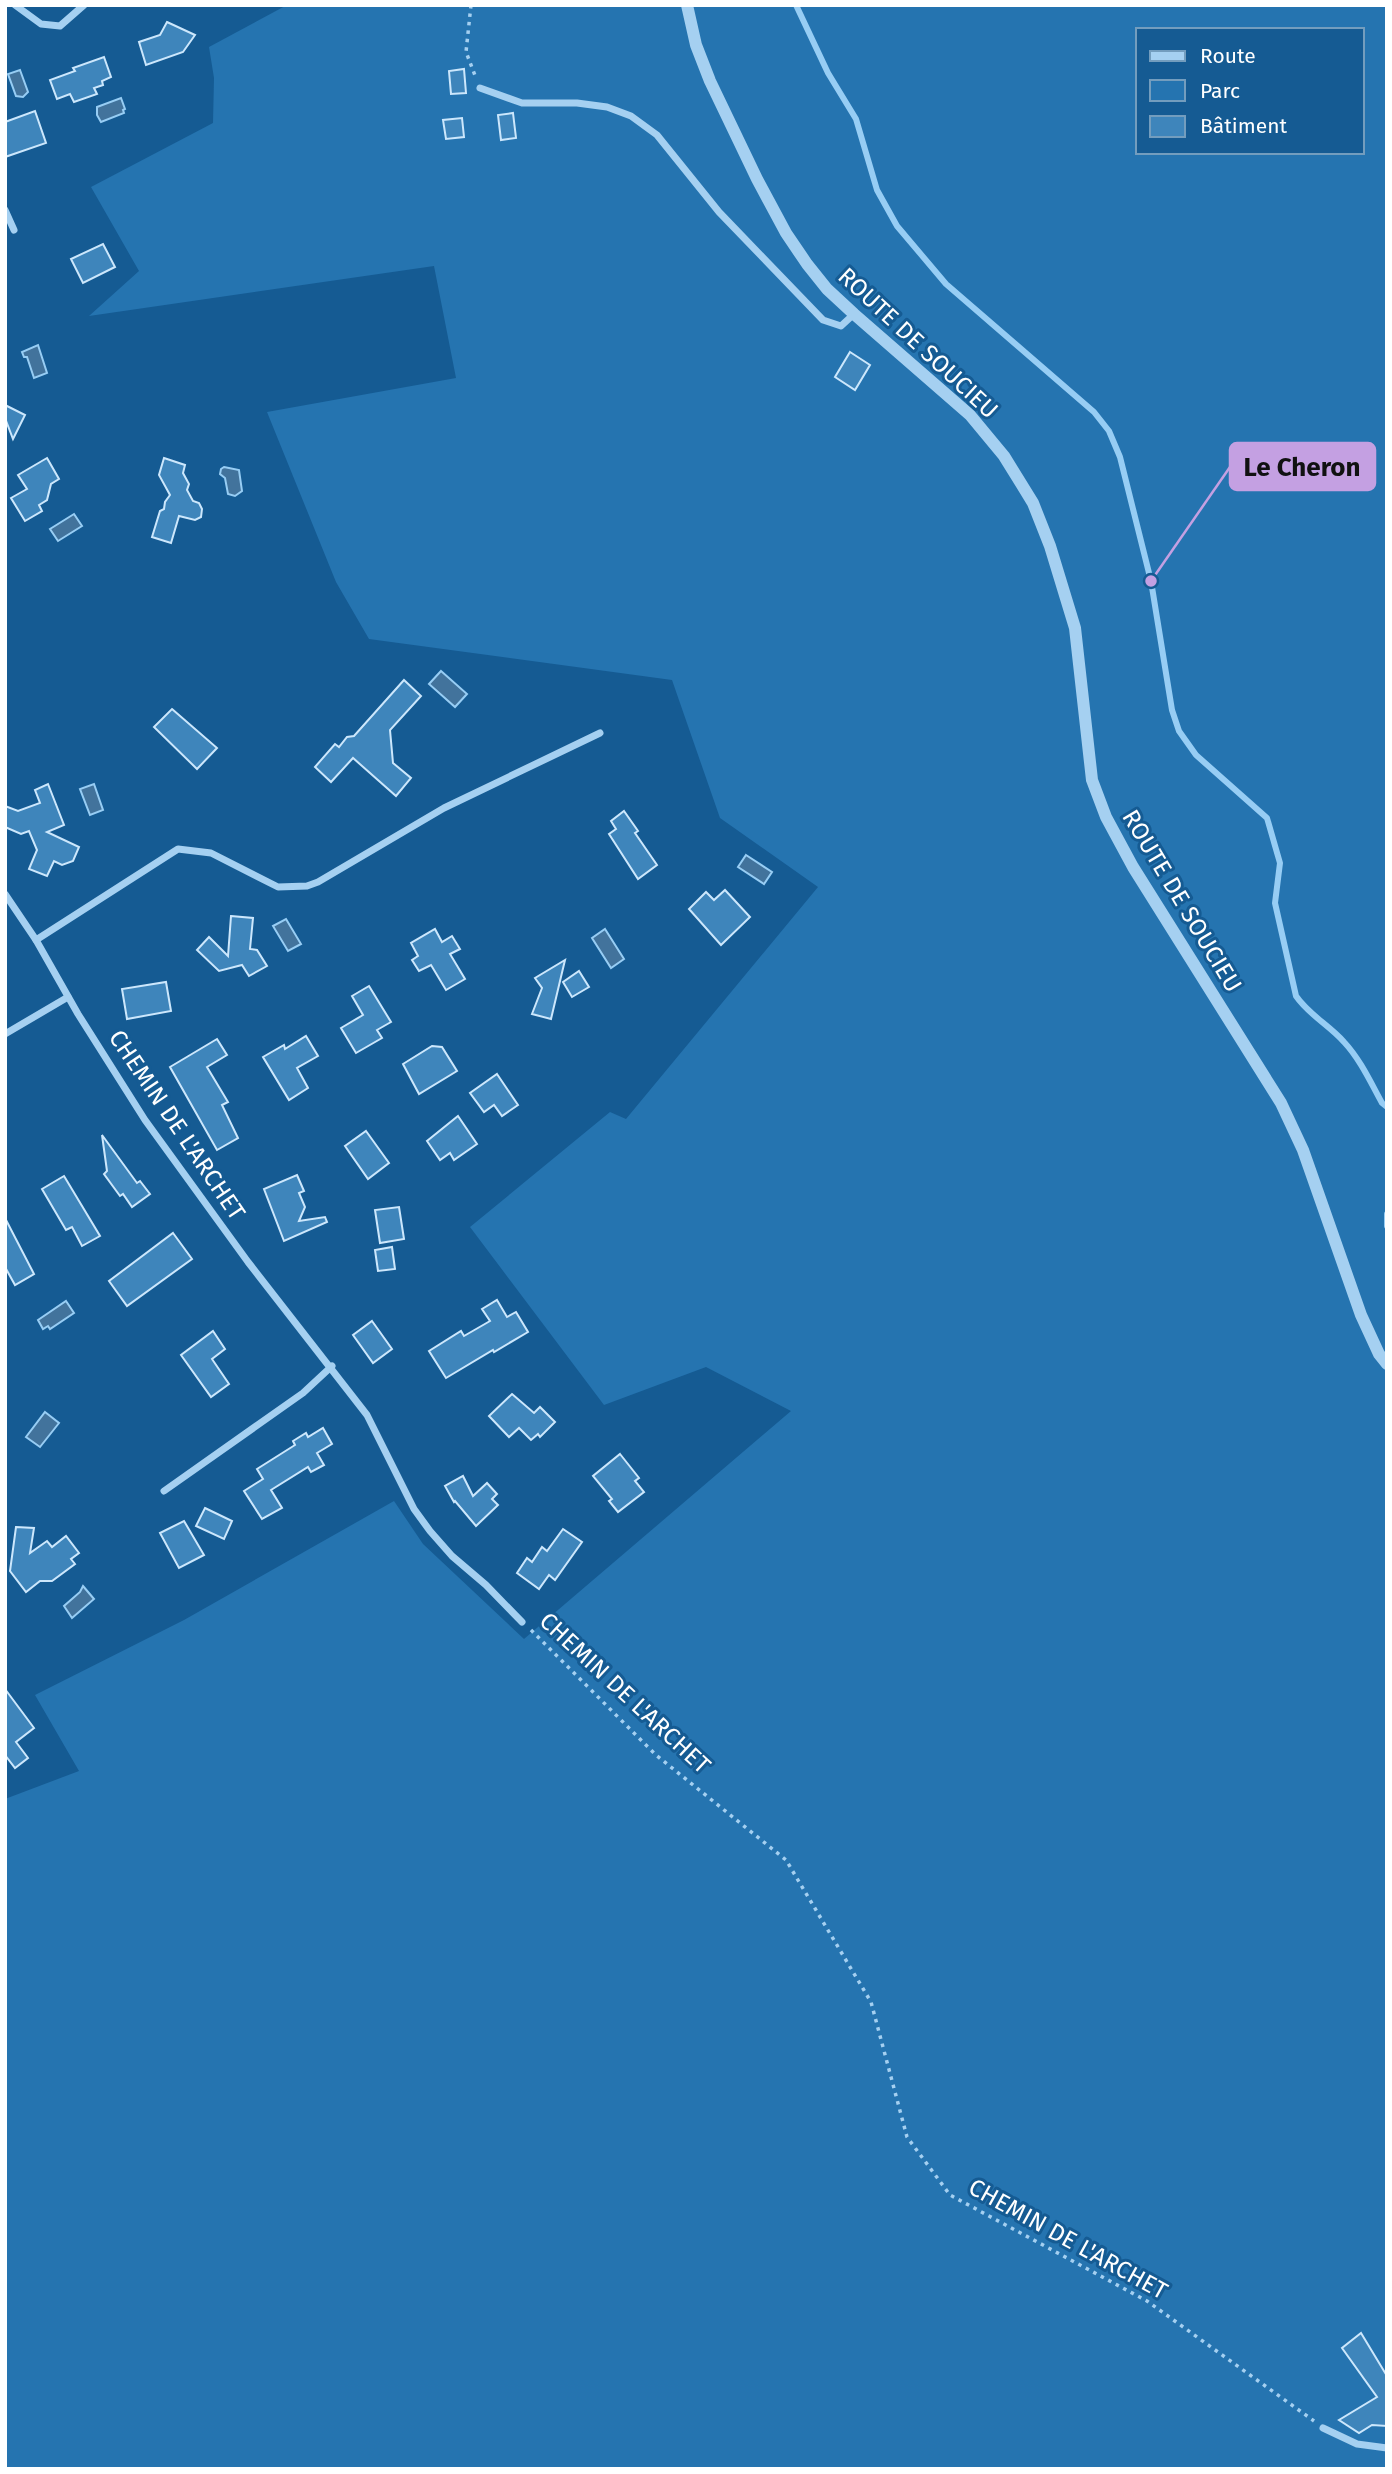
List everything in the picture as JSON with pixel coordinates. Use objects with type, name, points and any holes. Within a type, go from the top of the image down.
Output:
[{"type":"street","points":[[15,5],[41,24],[60,26],[83,5]]},
{"type":"street","name":"ROUTE DE SOUCIEU","points":[[687,5],[696,45],[710,81],[786,233],[827,289],[970,415],[1004,456],[1032,503],[1050,545],[1075,628],[1092,780],[1106,817],[1133,867],[1281,1103],[1303,1150],[1360,1315],[1379,1354],[1387,1364]]},
{"type":"street","points":[[480,88],[522,103],[587,104],[607,107],[631,116],[657,135],[719,212],[823,320],[841,326],[853,314]]},
{"type":"street","points":[[5,210],[14,230]]},
{"type":"street","points":[[36,940],[178,849],[211,853],[278,887],[307,886],[318,882],[444,808],[600,733]]},
{"type":"street","name":"CHEMIN DE L'ARCHET","points":[[5,894],[36,940],[68,997],[145,1120],[248,1262],[368,1415],[414,1509],[429,1531],[522,1622]]},
{"type":"street","points":[[5,1034],[68,997]]},
{"type":"street","points":[[164,1491],[303,1393],[331,1366]]},
{"type":"street","points":[[1323,2428],[1357,2444],[1387,2448]]},
{"type":"path","points":[[471,5],[466,52],[480,88]]},
{"type":"path","name":"CHEMIN DE L'ARCHET","points":[[522,1622],[656,1755],[786,1860],[871,2002],[907,2137],[950,2195],[1147,2301],[1323,2428]]},
{"type":"green space","points":[[287,5],[1387,5],[1387,2469],[5,2469],[5,1799],[79,1771],[35,1695],[184,1620],[394,1501],[423,1544],[524,1639],[791,1411],[706,1367],[604,1405],[470,1227],[610,1112],[626,1119],[818,887],[720,818],[672,680],[369,639],[336,582],[267,412],[456,378],[434,266],[89,316],[139,271],[91,187],[213,123],[214,78],[209,47]]},
{"type":"shaded area","points":[[20,70],[28,92],[23,97],[16,96],[8,74]]},
{"type":"shaded area","points":[[121,98],[124,113],[101,122],[97,107]]},
{"type":"shaded area","points":[[38,345],[47,373],[34,378],[27,357],[24,357],[22,352]]},
{"type":"shaded area","points":[[224,467],[239,470],[242,491],[235,496],[228,494],[225,478],[220,474]]},
{"type":"shaded area","points":[[74,514],[82,526],[58,541],[50,529]]},
{"type":"shaded area","points":[[441,671],[467,694],[455,707],[429,684]]},
{"type":"shaded area","points":[[94,784],[103,810],[90,815],[80,789]]},
{"type":"shaded area","points":[[746,855],[772,872],[764,884],[738,867]]},
{"type":"shaded area","points":[[286,919],[301,944],[288,951],[273,926]]},
{"type":"shaded area","points":[[605,929],[624,959],[611,968],[592,938]]},
{"type":"shaded area","points":[[66,1301],[74,1313],[50,1329],[48,1326],[43,1329],[38,1320]]},
{"type":"shaded area","points":[[45,1412],[59,1423],[40,1447],[26,1437]]},
{"type":"shaded area","points":[[83,1586],[94,1599],[72,1618],[64,1606]]},
{"type":"building","points":[[167,22],[195,35],[183,52],[146,65],[139,42],[160,35]]},
{"type":"building","points":[[104,57],[111,77],[102,81],[103,85],[94,88],[97,94],[74,102],[70,94],[57,99],[50,80]]},
{"type":"building","points":[[464,69],[466,93],[451,94],[449,71]]},
{"type":"building","points":[[35,111],[46,143],[5,157],[5,122]]},
{"type":"building","points":[[513,113],[516,138],[501,140],[498,115]]},
{"type":"building","points":[[462,118],[464,137],[446,139],[443,120]]},
{"type":"building","points":[[103,244],[115,267],[83,283],[71,259]]},
{"type":"building","points":[[850,352],[870,365],[855,390],[835,377]]},
{"type":"building","points":[[5,405],[25,415],[13,439],[5,418]]},
{"type":"building","points":[[47,458],[59,479],[51,484],[47,500],[39,505],[42,511],[25,521],[11,498],[27,489],[18,475]]},
{"type":"building","points":[[164,458],[185,465],[183,473],[189,484],[187,490],[193,501],[199,503],[202,509],[201,517],[195,520],[179,516],[171,543],[152,537],[160,511],[164,509],[170,495],[159,475]]},
{"type":"building","points":[[404,680],[421,696],[390,730],[393,763],[411,778],[396,796],[353,758],[331,782],[315,767],[335,744],[339,747],[347,737],[354,736]]},
{"type":"building","points":[[172,709],[217,748],[197,769],[154,727]]},
{"type":"building","points":[[48,784],[64,825],[47,832],[79,847],[73,861],[62,865],[54,861],[47,876],[29,869],[37,850],[29,831],[21,834],[5,827],[5,806],[18,811],[40,803],[35,790]]},
{"type":"building","points":[[624,811],[657,865],[638,879],[609,834],[616,829],[611,821]]},
{"type":"building","points":[[725,890],[750,917],[721,945],[689,909],[706,892],[714,900]]},
{"type":"building","points":[[231,916],[253,918],[250,949],[257,950],[267,966],[249,976],[242,965],[219,971],[197,950],[209,937],[228,956]]},
{"type":"building","points":[[435,929],[442,942],[452,936],[460,949],[450,954],[465,979],[446,990],[431,965],[419,971],[412,960],[418,956],[411,943]]},
{"type":"building","points":[[565,960],[551,1019],[532,1014],[542,988],[535,978]]},
{"type":"building","points":[[579,971],[589,987],[572,997],[563,982]]},
{"type":"building","points":[[166,982],[171,1011],[127,1019],[122,989]]},
{"type":"building","points":[[369,986],[391,1022],[377,1030],[382,1038],[356,1053],[341,1028],[363,1015],[352,996]]},
{"type":"building","points":[[306,1036],[318,1056],[297,1068],[308,1088],[289,1100],[263,1057],[284,1045],[285,1049]]},
{"type":"building","points":[[217,1039],[227,1055],[207,1067],[228,1102],[222,1105],[238,1138],[217,1150],[170,1067]]},
{"type":"building","points":[[432,1046],[442,1047],[457,1071],[419,1094],[403,1064]]},
{"type":"building","points":[[497,1074],[518,1105],[502,1116],[494,1105],[484,1112],[470,1093]]},
{"type":"building","points":[[458,1116],[477,1144],[454,1160],[450,1153],[440,1160],[427,1141]]},
{"type":"building","points":[[366,1131],[389,1163],[368,1179],[345,1146]]},
{"type":"building","points":[[102,1135],[137,1183],[140,1181],[150,1194],[132,1207],[104,1174],[107,1171]]},
{"type":"building","points":[[297,1175],[304,1191],[299,1193],[305,1207],[299,1221],[325,1217],[327,1222],[284,1241],[264,1189]]},
{"type":"building","points":[[64,1176],[100,1236],[82,1246],[72,1227],[66,1230],[42,1189]]},
{"type":"building","points":[[399,1207],[404,1239],[380,1243],[375,1210]]},
{"type":"building","points":[[5,1218],[34,1274],[15,1285],[5,1267]]},
{"type":"building","points":[[173,1233],[192,1259],[127,1306],[109,1281]]},
{"type":"building","points":[[392,1247],[395,1269],[378,1271],[375,1250]]},
{"type":"building","points":[[497,1300],[507,1317],[516,1312],[528,1332],[446,1378],[429,1351],[461,1331],[464,1336],[490,1321],[482,1309]]},
{"type":"building","points":[[372,1321],[392,1349],[373,1363],[353,1335]]},
{"type":"building","points":[[213,1331],[225,1349],[212,1359],[229,1384],[211,1397],[181,1355]]},
{"type":"building","points":[[512,1394],[534,1413],[540,1407],[555,1422],[540,1437],[538,1434],[531,1440],[519,1428],[509,1437],[489,1416]]},
{"type":"building","points":[[323,1428],[332,1444],[317,1453],[324,1465],[311,1472],[308,1467],[271,1490],[282,1508],[262,1519],[244,1491],[263,1479],[257,1469],[295,1445],[293,1441],[306,1433],[308,1437]]},
{"type":"building","points":[[620,1454],[639,1478],[635,1481],[644,1492],[618,1512],[609,1501],[612,1499],[593,1476]]},
{"type":"building","points":[[463,1476],[473,1496],[487,1483],[497,1494],[492,1499],[498,1505],[476,1526],[454,1502],[445,1486]]},
{"type":"building","points":[[205,1508],[232,1521],[224,1539],[196,1526]]},
{"type":"building","points":[[184,1521],[204,1555],[179,1568],[160,1533]]},
{"type":"building","points":[[16,1527],[34,1528],[30,1553],[47,1541],[52,1547],[66,1536],[79,1553],[71,1559],[75,1564],[52,1581],[40,1581],[26,1592],[10,1571]]},
{"type":"building","points":[[563,1529],[582,1542],[555,1580],[549,1575],[539,1589],[517,1573],[527,1558],[532,1562],[542,1547],[547,1551]]},
{"type":"building","points":[[5,1689],[34,1728],[16,1742],[28,1758],[15,1768],[5,1755]]},
{"type":"building","points":[[1361,2333],[1387,2376],[1387,2426],[1372,2425],[1359,2433],[1339,2420],[1377,2397],[1342,2348]]},
{"type":"waterway","points":[[796,5],[828,73],[856,119],[877,190],[897,226],[946,284],[1094,412],[1109,431],[1120,457],[1151,581],[1172,710],[1179,731],[1196,755],[1267,818],[1280,863],[1275,903],[1296,996],[1350,1049],[1387,1107]]},
{"type":"waterway","points":[[1387,1214],[1387,1226]]},
{"type":"place","name":"Le Cheron","points":[[1151,581]]}]
